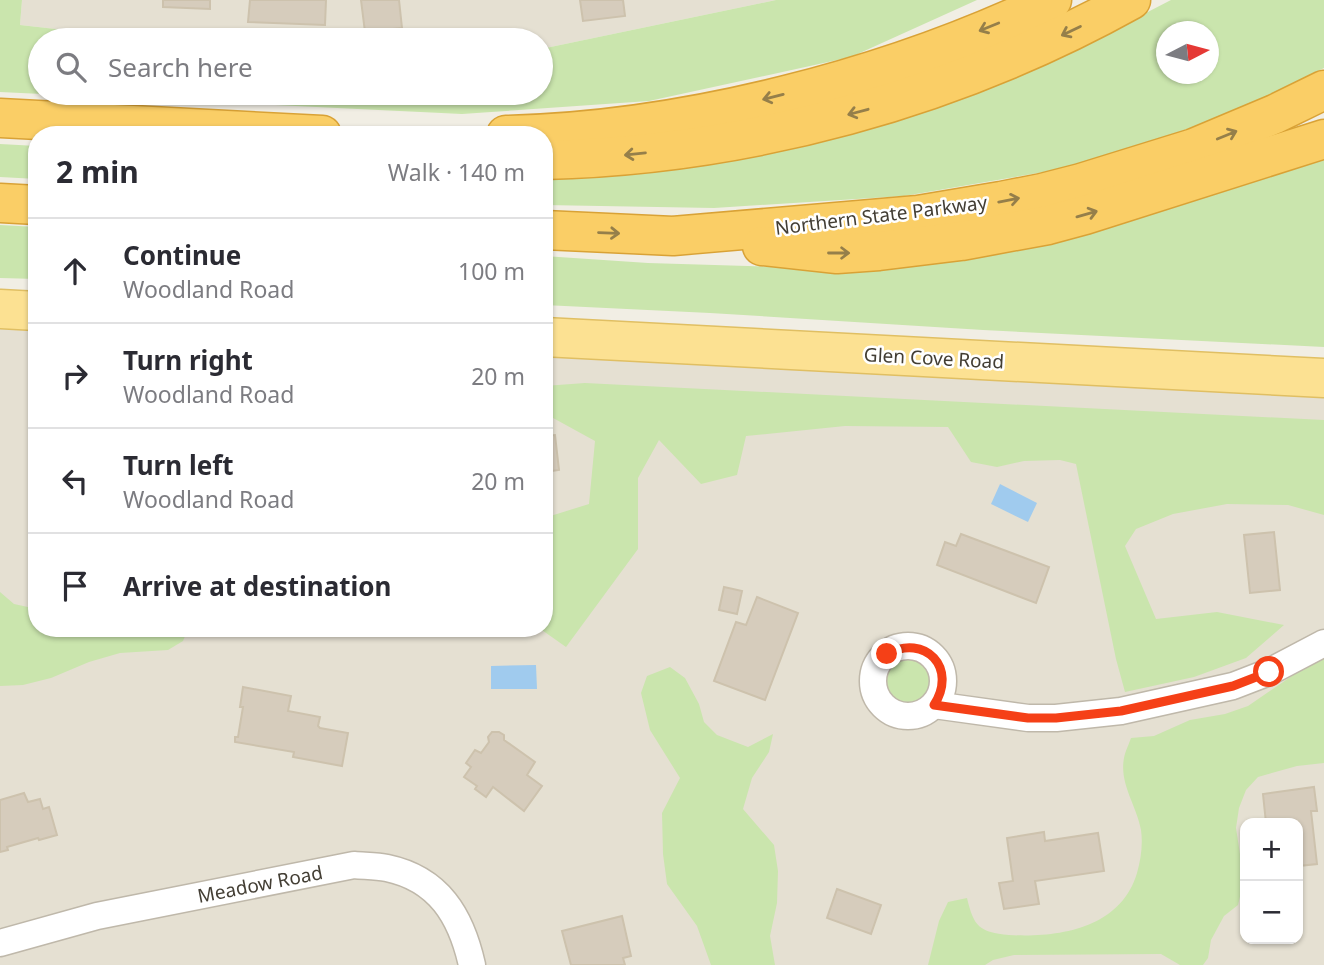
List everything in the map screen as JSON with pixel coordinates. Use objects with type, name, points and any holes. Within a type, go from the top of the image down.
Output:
[{"type":"highway","points":[[553,132],[696,114],[839,80],[917,55],[1052,0]]},
{"type":"highway","points":[[553,159],[696,147],[832,119],[930,90],[1069,33],[1132,0]]},
{"type":"highway","name":"Northern State Parkway","points":[[553,230],[673,236],[918,215],[1042,193],[1194,148],[1324,90]]},
{"type":"highway","points":[[0,118],[141,126]]},
{"type":"highway","points":[[673,236],[837,254],[961,241],[1048,225],[1085,215],[1324,139]]},
{"type":"highway","points":[[0,204],[28,205]]},
{"type":"main road","points":[[0,309],[28,311]]},
{"type":"main road","name":"Glen Cove Road","points":[[553,337],[1324,379]]},
{"type":"street","points":[[934,705],[1028,718],[1056,718],[1121,711],[1233,686],[1269,672],[1324,643]]},
{"type":"street","name":"Meadow Road","points":[[0,943],[97,916],[354,865],[385,867],[426,883],[447,903],[461,926],[472,965]]},
{"type":"shaded area","points":[[22,0],[776,0],[553,46],[553,28],[47,28],[20,25]]},
{"type":"shaded area","points":[[0,309],[28,311],[28,637],[553,637],[553,337],[1324,378],[1324,965],[0,965]]},
{"type":"green space","points":[[0,0],[22,0],[20,25],[47,28],[28,28],[28,93],[0,92]]},
{"type":"green space","points":[[776,0],[977,0],[851,57],[649,101],[462,114],[273,105],[553,105],[553,46]]},
{"type":"green space","points":[[1171,0],[1324,0],[1324,68],[1234,113],[1079,166],[904,196],[714,208],[553,205],[553,170],[1076,49]]},
{"type":"green space","points":[[0,144],[28,146],[28,179],[0,177]]},
{"type":"green space","points":[[1324,155],[1324,347],[553,305],[553,257],[782,267]]},
{"type":"green space","points":[[0,225],[28,227],[28,279],[0,278]]},
{"type":"green space","points":[[585,383],[1324,420],[1324,515],[1288,505],[1227,504],[1173,514],[1136,529],[1125,546],[1156,619],[1217,612],[1284,625],[1246,658],[1194,677],[1125,692],[1076,464],[1060,460],[1024,461],[997,467],[971,462],[948,427],[845,426],[746,436],[737,475],[701,484],[659,440],[638,478],[638,549],[566,647],[552,637],[553,515],[589,504],[595,441],[553,418],[553,385]]},
{"type":"green space","points":[[0,592],[14,604],[28,607],[28,637],[185,637],[183,641],[168,650],[120,653],[51,678],[23,685],[0,686]]},
{"type":"green space","points":[[1324,656],[1324,763],[1297,766],[1258,777],[1246,790],[1239,808],[1236,828],[1240,854],[1238,905],[1224,916],[1211,940],[1208,958],[1203,965],[1180,965],[1161,954],[1014,955],[993,960],[985,965],[928,965],[939,921],[948,902],[967,898],[972,916],[979,926],[984,930],[1009,935],[1067,931],[1103,918],[1129,892],[1137,873],[1141,852],[1141,830],[1126,786],[1123,768],[1131,738],[1154,736],[1190,720],[1225,714],[1248,706]]},
{"type":"green space","points":[[908,658],[924,665],[931,681],[924,697],[908,704],[892,697],[885,681],[892,665]]},
{"type":"green space","points":[[670,667],[685,678],[699,704],[704,722],[717,735],[748,747],[773,734],[769,752],[752,778],[743,809],[774,845],[778,871],[777,903],[770,936],[775,965],[711,965],[697,926],[667,884],[662,813],[680,778],[650,730],[641,693],[647,676]]},
{"type":"water","points":[[1000,484],[1037,503],[1028,522],[991,504]]},
{"type":"water","points":[[536,665],[537,689],[491,689],[491,666]]},
{"type":"building","points":[[163,0],[210,0],[210,9],[163,7]]},
{"type":"building","points":[[250,0],[326,0],[325,25],[248,22]]},
{"type":"building","points":[[361,0],[399,0],[402,28],[364,28]]},
{"type":"building","points":[[580,0],[623,0],[625,16],[583,21]]},
{"type":"building","points":[[553,435],[559,470],[553,471]]},
{"type":"building","points":[[1274,532],[1280,590],[1250,593],[1244,535]]},
{"type":"building","points":[[961,534],[1049,567],[1036,603],[937,565],[945,542],[956,546]]},
{"type":"building","points":[[724,587],[742,591],[737,614],[719,610]]},
{"type":"building","points":[[757,597],[798,613],[765,700],[714,681],[736,622],[746,625]]},
{"type":"building","points":[[243,687],[291,696],[288,711],[320,717],[320,728],[348,733],[342,766],[293,757],[294,752],[235,742],[243,707],[240,707]]},
{"type":"building","points":[[492,732],[504,735],[504,740],[535,762],[527,775],[542,786],[524,811],[493,787],[486,797],[464,777],[471,767],[466,763],[475,750],[481,753]]},
{"type":"building","points":[[1314,787],[1317,811],[1311,811],[1317,864],[1303,866],[1303,818],[1265,818],[1263,794]]},
{"type":"building","points":[[24,793],[28,802],[40,799],[43,809],[49,807],[57,835],[7,847],[8,850],[0,852],[0,800]]},
{"type":"building","points":[[1044,832],[1045,841],[1098,833],[1104,871],[1035,881],[1039,904],[1004,909],[999,883],[1013,881],[1007,838]]},
{"type":"building","points":[[837,889],[881,905],[871,934],[827,918]]},
{"type":"building","points":[[622,916],[631,956],[623,958],[625,965],[571,965],[562,931]]},
{"type":"route","points":[[887,654],[906,646],[927,652],[935,659],[943,677],[943,687],[934,705],[1028,718],[1056,718],[1121,711],[1233,686],[1269,672]]}]
